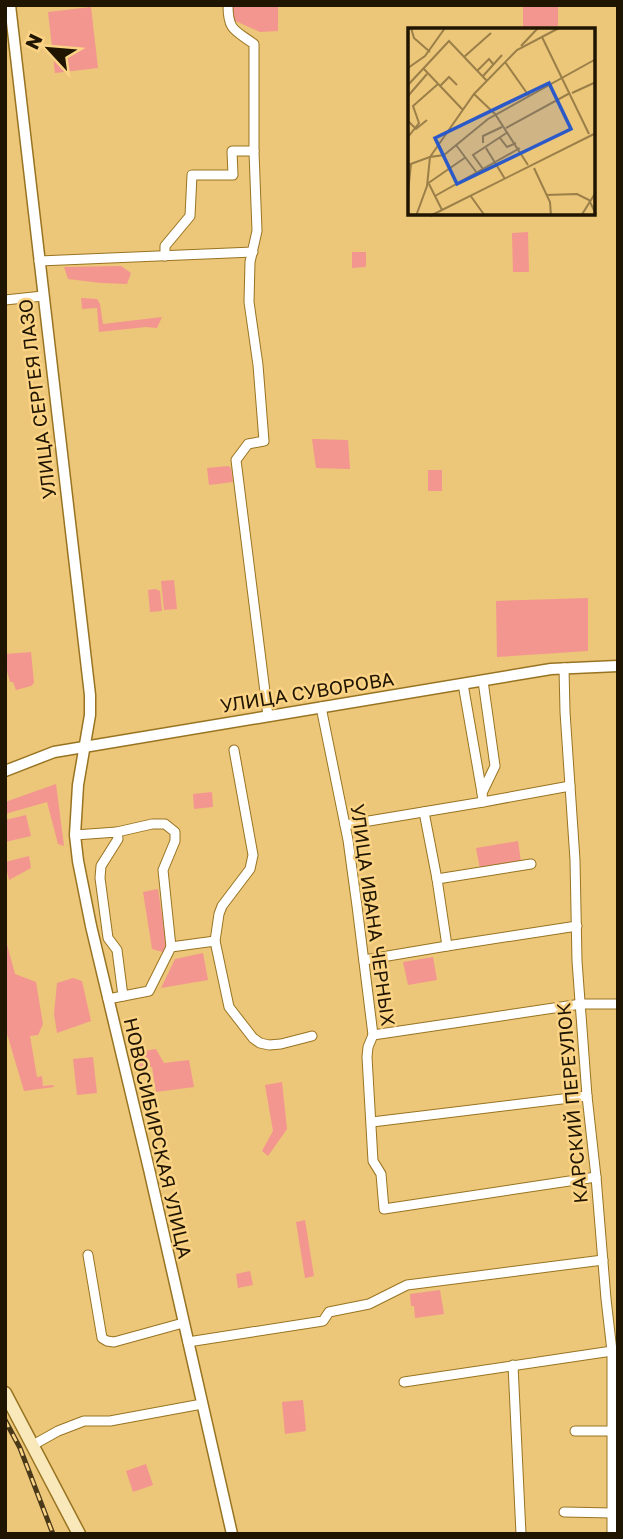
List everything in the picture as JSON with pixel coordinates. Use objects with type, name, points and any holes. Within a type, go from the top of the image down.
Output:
[{"type":"main road","points":[[5,1393],[79,1534]]},
{"type":"street","name":"УЛИЦА СЕРГЕЯ ЛАЗО","points":[[10,5],[90,695],[85,747]]},
{"type":"street","points":[[228,5],[228,21],[232,28],[254,44],[257,231],[250,262],[250,302],[264,440],[248,444],[236,460],[268,716]]},
{"type":"street","points":[[165,256],[165,246],[190,216],[192,175],[233,175],[232,151],[254,150]]},
{"type":"street","points":[[39,261],[253,251]]},
{"type":"street","points":[[5,300],[43,296]]},
{"type":"street","name":"УЛИЦА СУВОРОВА","points":[[5,771],[54,752],[564,668],[618,666]]},
{"type":"street","name":"КАРСКИЙ ПЕРЕУЛОК","points":[[564,668],[575,860],[576,953],[612,1351],[612,1534]]},
{"type":"street","points":[[482,797],[495,766],[483,681]]},
{"type":"street","points":[[463,684],[482,797]]},
{"type":"street","name":"УЛИЦА ИВАНА ЧЕРНЫХ","points":[[321,707],[345,825],[364,960],[373,1035],[367,1057],[373,1161],[381,1174],[384,1209],[596,1177]]},
{"type":"street","name":"НОВОСИБИРСКАЯ УЛИЦА","points":[[85,747],[78,785],[75,835],[78,861],[232,1534]]},
{"type":"street","points":[[234,750],[253,856],[250,869],[219,914],[215,941],[229,1007],[253,1038],[269,1045],[312,1036]]},
{"type":"street","points":[[345,825],[424,812],[482,797],[570,786]]},
{"type":"street","points":[[424,812],[447,946]]},
{"type":"street","points":[[75,835],[117,832],[152,824],[165,824],[175,832],[175,841],[163,870],[171,947],[149,991],[108,999]]},
{"type":"street","points":[[117,832],[118,839],[101,866],[100,878],[108,938],[117,950],[123,996]]},
{"type":"street","points":[[437,879],[531,864]]},
{"type":"street","points":[[364,960],[577,926]]},
{"type":"street","points":[[171,947],[215,941]]},
{"type":"street","points":[[373,1035],[581,1004],[618,1004]]},
{"type":"street","points":[[372,1122],[587,1096]]},
{"type":"street","points":[[88,1255],[102,1338],[114,1342],[183,1323]]},
{"type":"street","points":[[188,1342],[323,1321],[329,1312],[369,1304],[407,1286],[603,1260]]},
{"type":"street","points":[[404,1382],[612,1351]]},
{"type":"street","points":[[513,1365],[521,1534]]},
{"type":"street","points":[[33,1446],[58,1431],[84,1421],[110,1421],[202,1404]]},
{"type":"street","points":[[575,1431],[613,1432]]},
{"type":"street","points":[[564,1511],[612,1514]]},
{"type":"shaded area","points":[[232,5],[278,5],[278,31],[260,32],[231,19]]},
{"type":"shaded area","points":[[558,6],[558,26],[523,27],[523,7]]},
{"type":"shaded area","points":[[91,7],[98,68],[55,73],[48,12]]},
{"type":"shaded area","points":[[528,232],[529,272],[513,272],[512,233]]},
{"type":"shaded area","points":[[352,252],[366,252],[366,267],[352,268]]},
{"type":"shaded area","points":[[121,266],[131,273],[127,284],[68,279],[64,267]]},
{"type":"shaded area","points":[[81,298],[97,299],[103,324],[162,317],[157,328],[99,332],[97,308],[82,309]]},
{"type":"shaded area","points":[[312,439],[348,440],[350,469],[316,468]]},
{"type":"shaded area","points":[[207,468],[231,468],[233,482],[209,485]]},
{"type":"shaded area","points":[[428,470],[442,470],[442,491],[428,491]]},
{"type":"shaded area","points":[[174,580],[177,609],[164,610],[161,581]]},
{"type":"shaded area","points":[[148,590],[160,591],[162,611],[150,612]]},
{"type":"shaded area","points":[[588,598],[588,651],[497,657],[496,601]]},
{"type":"shaded area","points":[[31,652],[34,683],[16,690],[13,682],[10,682],[5,654]]},
{"type":"shaded area","points":[[56,784],[64,846],[58,844],[47,802],[5,814],[5,802]]},
{"type":"shaded area","points":[[212,792],[213,807],[194,809],[193,794]]},
{"type":"shaded area","points":[[26,815],[31,836],[5,842],[5,820]]},
{"type":"shaded area","points":[[518,841],[521,862],[480,869],[476,848]]},
{"type":"shaded area","points":[[29,856],[31,868],[9,880],[5,862]]},
{"type":"shaded area","points":[[158,889],[166,953],[152,949],[143,892]]},
{"type":"shaded area","points":[[5,937],[15,974],[36,982],[43,1024],[38,1035],[30,1036],[37,1077],[42,1076],[43,1086],[54,1087],[24,1091],[5,1027]]},
{"type":"shaded area","points":[[203,953],[208,980],[161,988],[175,959]]},
{"type":"shaded area","points":[[433,957],[437,980],[408,985],[403,962]]},
{"type":"shaded area","points":[[73,978],[82,981],[91,1021],[57,1033],[54,1014],[57,983]]},
{"type":"shaded area","points":[[156,1049],[164,1063],[189,1060],[194,1087],[156,1092],[152,1067],[140,1068],[137,1052]]},
{"type":"shaded area","points":[[93,1057],[97,1093],[77,1095],[73,1059]]},
{"type":"shaded area","points":[[282,1082],[287,1129],[268,1156],[262,1151],[273,1131],[265,1085]]},
{"type":"shaded area","points":[[305,1220],[314,1276],[305,1278],[296,1222]]},
{"type":"shaded area","points":[[250,1271],[253,1285],[238,1288],[236,1274]]},
{"type":"shaded area","points":[[440,1290],[444,1314],[415,1318],[410,1294]]},
{"type":"shaded area","points":[[303,1400],[306,1431],[285,1434],[282,1402]]},
{"type":"shaded area","points":[[146,1464],[153,1485],[133,1492],[126,1471]]},
{"type":"railway","points":[[5,1420],[20,1448],[53,1534]]}]
